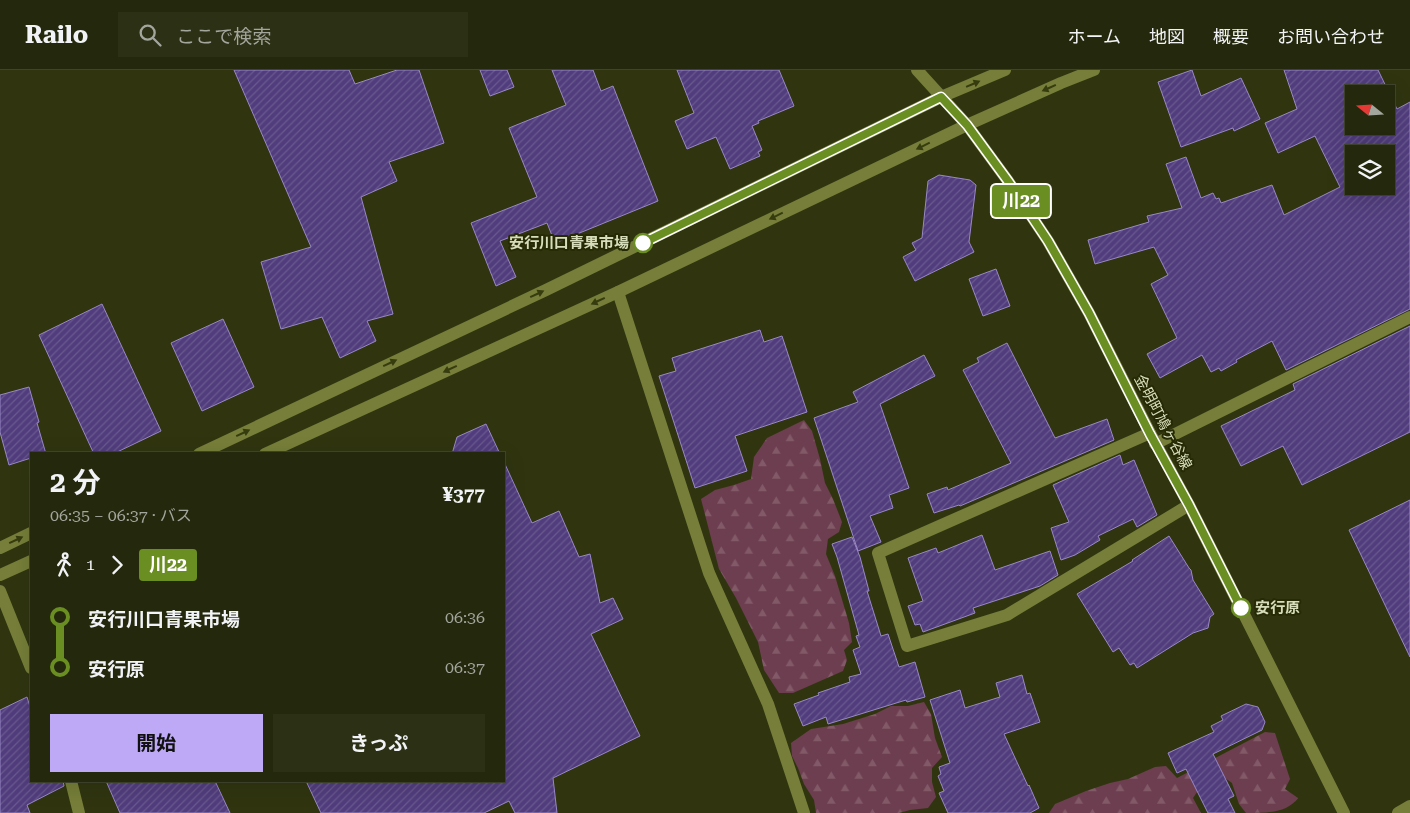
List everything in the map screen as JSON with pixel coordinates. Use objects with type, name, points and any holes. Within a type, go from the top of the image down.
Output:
[{"type":"street","name":"金明町鳩ヶ谷線","points":[[917,70],[967,125],[1008,181],[1048,241],[1089,313],[1189,505],[1344,813]]},
{"type":"street","points":[[203,452],[546,290],[941,97],[1005,70]]},
{"type":"street","points":[[269,452],[618,292],[967,125],[1094,70]]},
{"type":"street","points":[[618,292],[709,573],[768,704],[804,813]]},
{"type":"street","points":[[1189,505],[1007,615],[907,646],[878,553],[1153,439],[1410,316]]},
{"type":"street","points":[[0,548],[30,533]]},
{"type":"street","points":[[0,575],[30,561]]},
{"type":"street","points":[[0,592],[30,666]]},
{"type":"street","points":[[71,782],[80,813]]},
{"type":"street","points":[[1398,813],[1410,806]]},
{"type":"green space","points":[[804,420],[812,431],[825,483],[842,522],[839,532],[828,539],[826,554],[835,576],[849,623],[852,642],[844,650],[847,660],[843,671],[793,693],[779,693],[764,670],[758,642],[719,569],[701,499],[715,490],[751,479],[754,457],[767,438]]},
{"type":"green space","points":[[924,702],[931,714],[935,738],[942,757],[932,768],[932,782],[936,797],[928,808],[899,813],[816,813],[814,800],[804,784],[792,756],[791,743],[811,729],[843,724],[875,714],[891,706],[908,706]]},
{"type":"green space","points":[[1265,732],[1275,733],[1290,779],[1285,789],[1298,798],[1288,807],[1269,812],[1246,813],[1239,804],[1232,783],[1225,778],[1199,789],[1193,798],[1201,813],[1049,813],[1055,804],[1086,791],[1128,779],[1155,767],[1166,766],[1177,778]]},
{"type":"building","points":[[234,70],[349,70],[355,84],[397,70],[419,70],[444,143],[389,162],[397,181],[361,197],[393,314],[367,321],[376,341],[340,358],[322,317],[281,329],[261,262],[311,247]]},
{"type":"building","points":[[480,70],[507,70],[514,87],[490,96]]},
{"type":"building","points":[[552,70],[593,70],[601,91],[613,86],[658,201],[555,243],[547,223],[500,241],[516,277],[496,286],[471,223],[537,197],[509,128],[566,105]]},
{"type":"building","points":[[677,70],[779,70],[794,106],[758,121],[759,123],[752,126],[762,150],[758,152],[760,156],[730,169],[716,137],[687,149],[675,121],[694,113]]},
{"type":"building","points":[[1192,70],[1201,96],[1241,78],[1260,119],[1234,131],[1233,128],[1181,147],[1158,82]]},
{"type":"building","points":[[1284,70],[1378,70],[1385,85],[1345,85],[1345,135],[1395,135],[1395,105],[1397,109],[1410,102],[1410,309],[1286,370],[1272,341],[1236,360],[1237,362],[1221,371],[1219,368],[1211,372],[1202,355],[1160,378],[1147,354],[1177,338],[1151,284],[1168,275],[1154,247],[1095,264],[1088,240],[1149,222],[1147,216],[1182,208],[1166,164],[1186,157],[1201,198],[1213,193],[1216,199],[1219,198],[1221,203],[1272,185],[1284,215],[1340,187],[1315,136],[1278,153],[1265,123],[1297,109]]},
{"type":"building","points":[[939,175],[970,180],[976,185],[969,242],[974,252],[915,281],[903,257],[916,250],[912,243],[922,238],[928,181]]},
{"type":"building","points":[[996,269],[1010,306],[983,316],[969,279]]},
{"type":"building","points":[[102,304],[161,431],[117,452],[93,452],[39,335]]},
{"type":"building","points":[[223,319],[254,387],[202,411],[171,343]]},
{"type":"building","points":[[1410,326],[1410,432],[1302,485],[1283,446],[1241,466],[1221,426],[1295,390],[1293,384]]},
{"type":"building","points":[[760,330],[764,342],[782,336],[807,412],[735,436],[747,471],[695,488],[659,376],[676,371],[672,358]]},
{"type":"building","points":[[1007,343],[1055,438],[1107,419],[1114,440],[960,506],[934,513],[927,494],[947,487],[948,490],[1011,463],[963,370],[979,362],[977,358]]},
{"type":"building","points":[[924,355],[935,376],[880,404],[909,488],[889,495],[893,508],[870,516],[881,542],[858,551],[814,418],[858,402],[853,392]]},
{"type":"building","points":[[29,387],[45,452],[30,452],[30,458],[9,465],[0,432],[0,395]]},
{"type":"building","points":[[486,424],[499,452],[453,452],[457,437]]},
{"type":"building","points":[[1120,455],[1123,465],[1134,460],[1157,515],[1137,527],[1133,519],[1098,536],[1100,540],[1075,555],[1061,560],[1051,528],[1069,522],[1053,485]]},
{"type":"building","points":[[505,464],[532,523],[559,511],[579,557],[590,554],[600,603],[613,598],[623,619],[591,634],[640,736],[553,778],[557,813],[515,813],[509,801],[484,813],[321,813],[306,782],[505,782]]},
{"type":"building","points":[[1410,500],[1410,657],[1349,530]]},
{"type":"building","points":[[982,535],[995,570],[1050,551],[1058,575],[1040,586],[973,608],[975,613],[923,632],[920,624],[915,625],[908,606],[923,601],[908,558],[936,548],[938,553]]},
{"type":"building","points":[[1169,536],[1191,570],[1193,580],[1214,614],[1210,617],[1208,628],[1193,633],[1137,668],[1134,663],[1130,665],[1119,648],[1113,652],[1077,594],[1133,561]]},
{"type":"building","points":[[852,537],[860,557],[869,591],[867,591],[881,636],[888,634],[899,667],[915,662],[925,697],[907,702],[906,700],[828,724],[826,717],[803,726],[794,704],[850,682],[849,677],[861,674],[853,650],[860,647],[856,636],[859,635],[832,544]]},
{"type":"building","points":[[1022,675],[1027,694],[1030,693],[1040,722],[1004,734],[1039,808],[1030,813],[948,813],[939,793],[944,791],[938,776],[941,774],[939,767],[950,763],[930,700],[960,690],[965,708],[1000,697],[996,683]]},
{"type":"building","points":[[27,697],[30,707],[30,782],[63,782],[64,786],[27,805],[30,813],[0,813],[0,710]]},
{"type":"building","points":[[1246,704],[1258,707],[1265,722],[1262,730],[1213,754],[1234,796],[1228,799],[1235,813],[1208,813],[1186,769],[1177,773],[1168,753],[1214,732],[1211,726],[1223,720],[1221,716]]},
{"type":"building","points":[[106,782],[215,782],[230,813],[120,813]]},
{"type":"bus line","name":"川22","points":[[643,243],[941,97],[967,125],[1008,181],[1048,241],[1089,313],[1241,608]]},
{"type":"place","name":"安行川口青果市場","points":[[643,243]]},
{"type":"place","name":"安行原","points":[[1241,608]]}]
